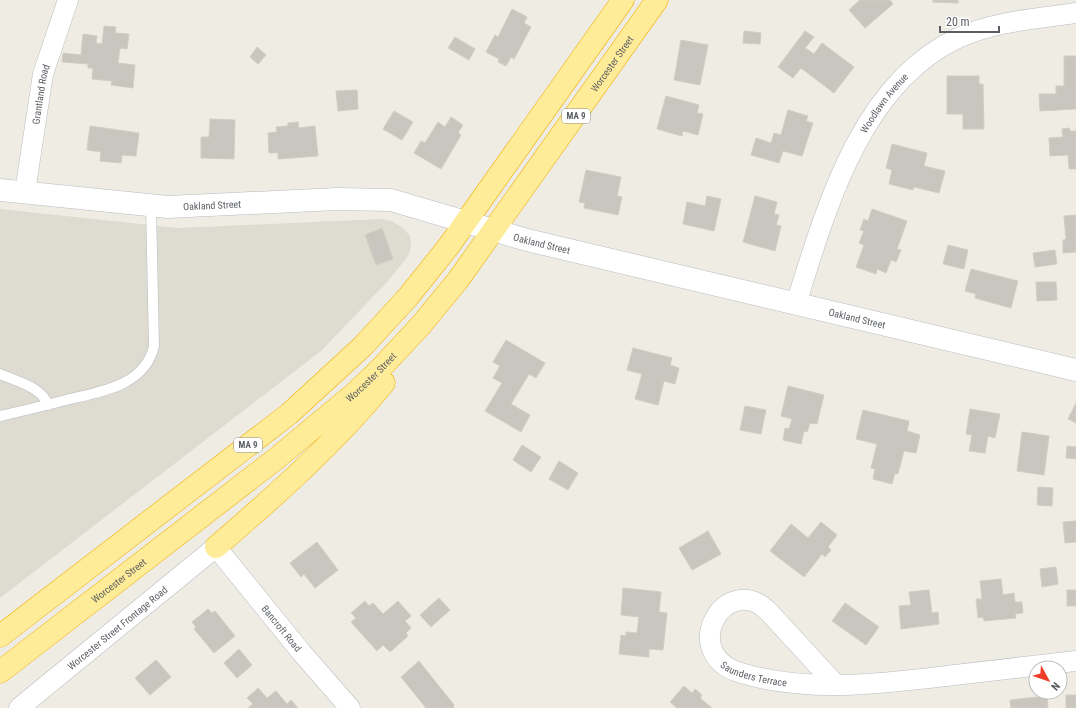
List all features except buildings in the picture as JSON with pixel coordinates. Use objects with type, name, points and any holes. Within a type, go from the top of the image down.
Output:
[{"type":"highway","name":"MA 9","points":[[0,636],[289,414],[314,393],[363,346],[428,272],[466,222],[623,0]]},
{"type":"highway","name":"Worcester Street","points":[[0,672],[252,479],[355,393],[404,345],[458,280],[494,231],[657,0]]},
{"type":"highway","points":[[216,547],[287,484],[354,417],[398,365],[458,280]]},
{"type":"street","name":"Grantland Road","points":[[25,192],[43,74],[68,0]]},
{"type":"street","name":"Woodlawn Avenue","points":[[796,304],[825,215],[845,168],[856,145],[879,107],[904,77],[915,66],[943,46],[974,32],[1006,23],[1076,13]]},
{"type":"street","name":"Oakland Street","points":[[0,190],[151,206],[182,207],[337,199],[385,199],[407,203],[494,231],[1076,370]]},
{"type":"street","name":"Worcester Street Frontage Road","points":[[19,708],[216,547]]},
{"type":"street","name":"Bancroft Road","points":[[216,547],[289,638],[350,708]]},
{"type":"street","name":"Saunders Terrace","points":[[836,685],[768,611],[756,601],[749,599],[734,601],[717,614],[710,630],[710,646],[718,660],[726,666],[742,673],[771,680],[836,685],[890,683],[1076,661]]},
{"type":"lane","points":[[0,416],[118,386],[141,371],[152,356],[154,346],[151,206]]},
{"type":"lane","points":[[0,374],[36,390],[45,398],[48,405]]},
{"type":"shaded area","points":[[0,209],[178,228],[381,219],[392,221],[403,228],[410,236],[411,247],[408,256],[388,281],[321,351],[0,598]]}]
